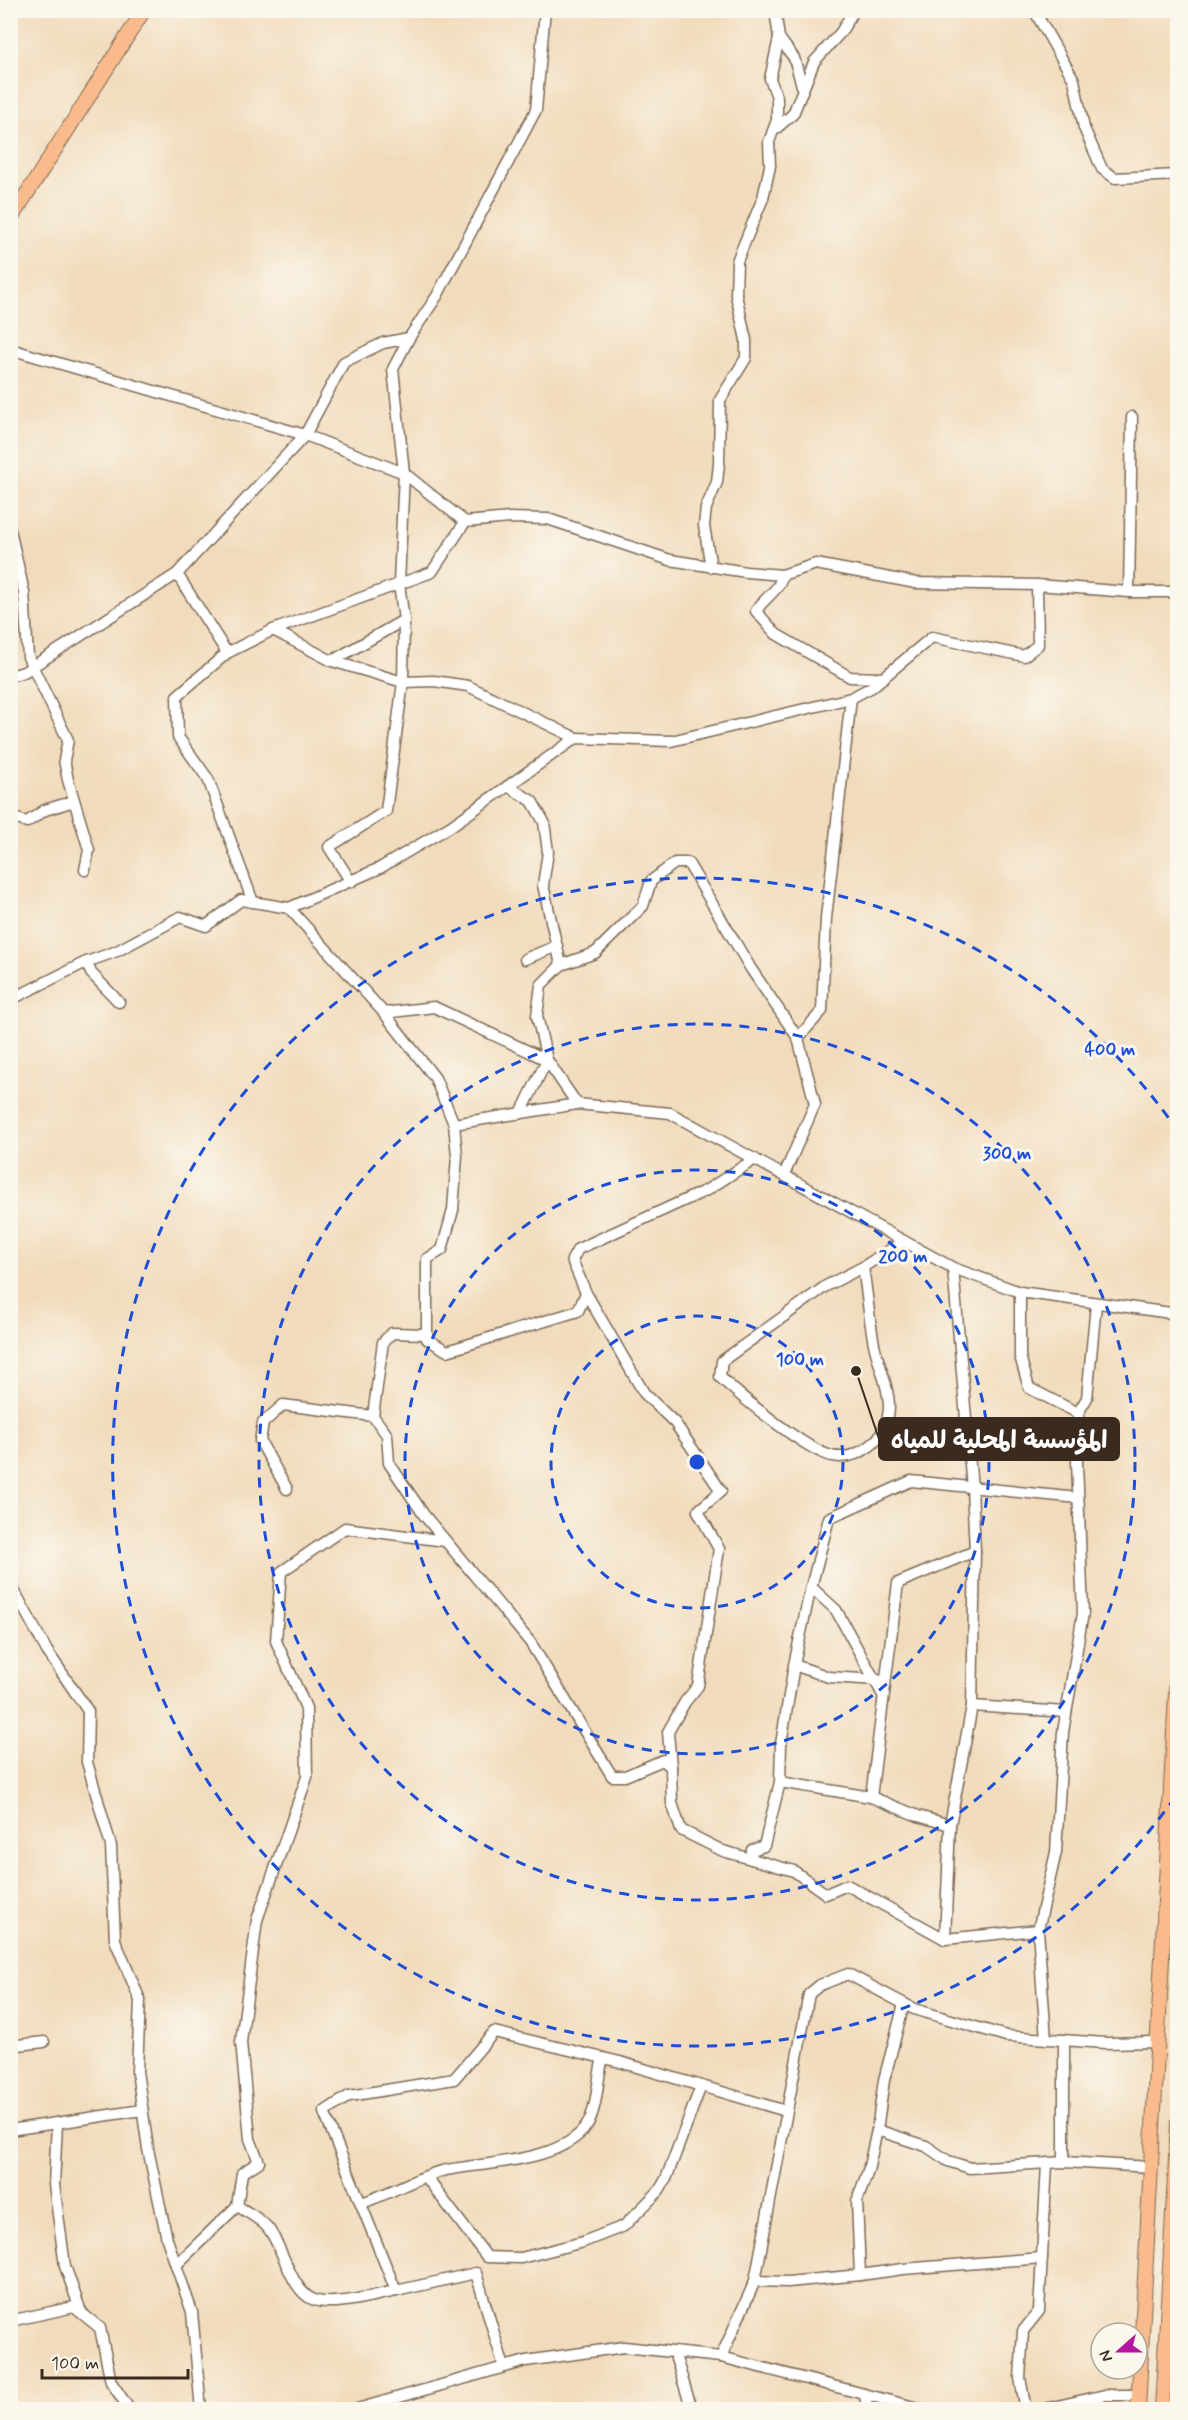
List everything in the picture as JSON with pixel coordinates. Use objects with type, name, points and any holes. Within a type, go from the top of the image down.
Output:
[{"type":"main road","points":[[10,220],[144,10]]},
{"type":"main road","points":[[1138,2409],[1157,2042],[1174,1787],[1178,1656]]},
{"type":"main road","points":[[1162,2409],[1173,2296],[1178,2123]]},
{"type":"street","points":[[351,882],[329,847],[386,811],[403,682],[404,620],[399,584],[404,473],[393,369],[409,338],[437,296],[536,110],[545,10]]},
{"type":"street","points":[[711,567],[704,526],[706,508],[718,473],[720,400],[746,358],[746,340],[736,295],[737,261],[763,198],[770,165],[769,142],[777,120],[777,97],[770,79],[779,38],[775,10]]},
{"type":"street","points":[[773,131],[781,127],[793,114],[814,62],[841,32],[854,10]]},
{"type":"street","points":[[1034,10],[1074,80],[1084,128],[1102,169],[1116,178],[1178,175]]},
{"type":"street","points":[[779,38],[794,57],[802,89]]},
{"type":"street","points":[[10,676],[32,667],[177,573],[305,435],[344,362],[383,344],[409,338]]},
{"type":"street","points":[[10,349],[305,435],[404,473],[465,522],[510,518],[548,519],[670,560],[782,575],[816,564],[916,583],[1037,585],[1129,592],[1178,592]]},
{"type":"street","points":[[1129,592],[1132,417]]},
{"type":"street","points":[[253,902],[208,779],[178,737],[177,696],[227,653],[273,630],[432,572],[465,522]]},
{"type":"street","points":[[10,530],[24,592],[28,657],[68,740],[64,760],[89,850],[85,870]]},
{"type":"street","points":[[177,573],[227,653]]},
{"type":"street","points":[[782,575],[779,585],[762,600],[756,611],[777,634],[849,677],[883,678]]},
{"type":"street","points":[[273,630],[332,661],[403,682],[434,681],[468,686],[576,738],[671,741],[851,698],[883,678],[932,637],[1024,656],[1038,645],[1037,585]]},
{"type":"street","points":[[332,661],[404,620]]},
{"type":"street","points":[[798,1038],[822,1011],[826,918],[851,698]]},
{"type":"street","points":[[10,1000],[87,962],[117,951],[180,917],[206,926],[242,900],[289,908],[351,882],[451,826],[510,787],[576,738]]},
{"type":"street","points":[[510,787],[532,801],[544,822],[548,852],[543,885],[561,965]]},
{"type":"street","points":[[10,817],[27,822],[45,810],[74,801]]},
{"type":"street","points":[[577,1104],[547,1060],[537,1016],[542,985],[561,965],[595,953],[643,906],[651,881],[675,863],[688,863],[752,969],[798,1038],[815,1104],[784,1175]]},
{"type":"street","points":[[289,908],[384,1013],[435,1078],[454,1124],[457,1156],[453,1210],[442,1250],[428,1259],[427,1339],[447,1351],[578,1311],[586,1293]]},
{"type":"street","points":[[525,959],[557,946]]},
{"type":"street","points":[[87,962],[91,973],[119,1002]]},
{"type":"street","points":[[384,1013],[434,1007],[547,1060]]},
{"type":"street","points":[[521,1113],[547,1060]]},
{"type":"street","points":[[454,1124],[577,1104],[670,1113],[953,1268],[1020,1293],[1178,1314]]},
{"type":"street","points":[[755,1160],[706,1190],[578,1250],[572,1260],[586,1293],[644,1393],[675,1423],[721,1491],[698,1511],[719,1549],[698,1686],[685,1702],[668,1732],[672,1803],[681,1830],[723,1851],[794,1871],[826,1894],[847,1885],[945,1939],[1038,1930]]},
{"type":"street","points":[[863,1267],[874,1344],[889,1405],[887,1418],[882,1432],[864,1451],[852,1455],[830,1456],[780,1426],[738,1394],[720,1377],[722,1361],[826,1286],[863,1267],[904,1241]]},
{"type":"street","points":[[945,1939],[950,1825],[972,1706],[975,1551],[972,1488],[953,1268]]},
{"type":"street","points":[[1020,1293],[1020,1356],[1029,1388],[1078,1413]]},
{"type":"street","points":[[1046,2039],[1038,1930],[1056,1852],[1066,1712],[1083,1612],[1078,1498],[1078,1413],[1087,1398],[1096,1304]]},
{"type":"street","points":[[427,1334],[392,1333],[384,1342],[373,1416],[387,1435],[390,1463],[424,1515],[530,1642],[612,1776],[625,1776],[663,1760],[671,1767]]},
{"type":"street","points":[[287,1490],[260,1441],[263,1423],[283,1405],[373,1416]]},
{"type":"street","points":[[751,1859],[752,1850],[764,1846],[780,1782],[781,1744],[794,1665],[811,1587],[830,1518],[911,1481],[1078,1498]]},
{"type":"street","points":[[176,2265],[237,2206],[242,2174],[259,2162],[250,2139],[241,2042],[257,1920],[307,1777],[306,1708],[276,1641],[281,1572],[345,1528],[446,1541]]},
{"type":"street","points":[[871,1797],[884,1695],[881,1680],[898,1583],[975,1551]]},
{"type":"street","points":[[10,1583],[47,1651],[88,1712],[87,1762],[111,1846],[115,1940],[140,2000],[137,2071],[142,2110],[167,2239],[192,2312],[201,2409]]},
{"type":"street","points":[[811,1587],[836,1610],[881,1680]]},
{"type":"street","points":[[794,1665],[830,1677],[881,1680]]},
{"type":"street","points":[[972,1706],[1066,1712]]},
{"type":"street","points":[[780,1782],[871,1797],[918,1816],[950,1825]]},
{"type":"street","points":[[720,2357],[754,2281],[809,1994],[820,1985],[848,1974],[914,2009],[1006,2036],[1157,2042]]},
{"type":"street","points":[[860,2275],[857,2201],[868,2171],[878,2130],[884,2080],[904,2004]]},
{"type":"street","points":[[396,2291],[324,2112],[349,2096],[454,2079],[494,2032],[603,2058],[786,2111]]},
{"type":"street","points":[[1064,2162],[1065,2040]]},
{"type":"street","points":[[10,2046],[44,2042]]},
{"type":"street","points":[[361,2203],[387,2195],[441,2171],[517,2160],[556,2147],[575,2137],[588,2124],[603,2058]]},
{"type":"street","points":[[426,2177],[487,2257],[521,2258],[583,2242],[624,2226],[659,2191],[672,2168],[701,2086]]},
{"type":"street","points":[[10,2130],[142,2110]]},
{"type":"street","points":[[57,2123],[54,2185],[65,2266],[81,2312]]},
{"type":"street","points":[[878,2130],[926,2146],[948,2161],[970,2168],[1064,2162],[1150,2167]]},
{"type":"street","points":[[1026,2409],[1020,2378],[1023,2331],[1039,2311],[1047,2164]]},
{"type":"street","points":[[237,2206],[267,2227],[301,2290],[313,2299],[355,2298],[476,2273],[504,2367]]},
{"type":"street","points":[[754,2281],[788,2282],[903,2269],[1042,2258]]},
{"type":"street","points":[[10,2322],[74,2307],[81,2312],[100,2328],[111,2382],[130,2409]]},
{"type":"street","points":[[354,2409],[377,2406],[526,2361],[624,2347],[720,2357],[926,2409]]},
{"type":"street","points":[[674,2352],[692,2409]]},
{"type":"street","points":[[865,2394],[867,2409]]},
{"type":"street","points":[[1040,2409],[1105,2395],[1138,2395]]},
{"type":"place","name":"المؤسسة المحلية للمياه","points":[[856,1371]]}]
